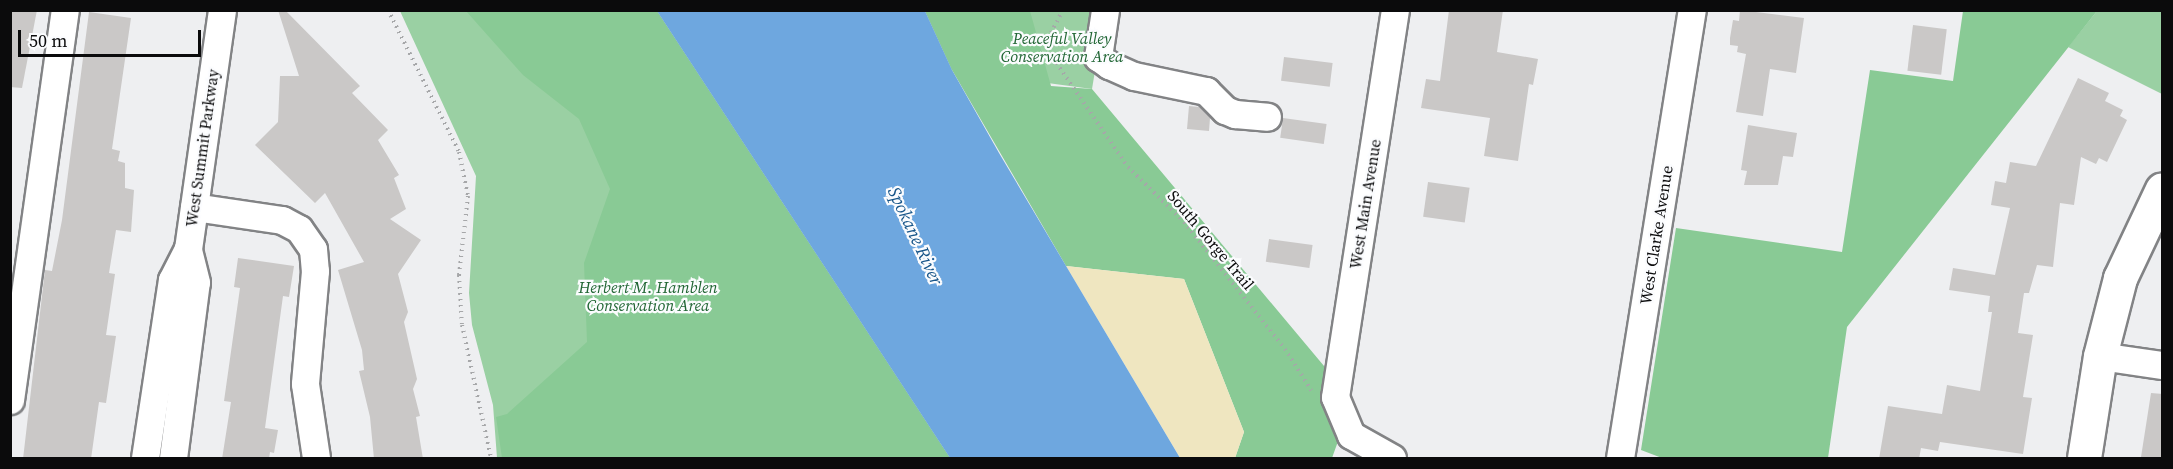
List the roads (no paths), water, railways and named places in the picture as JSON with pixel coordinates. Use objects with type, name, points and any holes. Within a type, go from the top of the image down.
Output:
[{"type":"main road","points":[[2084,459],[2100,356],[2120,278],[2163,189]]},
{"type":"street","points":[[10,399],[65,10]]},
{"type":"street","name":"West Summit Parkway","points":[[145,459],[172,280],[188,249],[222,10]]},
{"type":"street","points":[[1105,10],[1098,57],[1127,74],[1206,92],[1225,110],[1267,117]]},
{"type":"street","name":"West Main Avenue","points":[[1392,459],[1351,435],[1325,399],[1395,10]]},
{"type":"street","name":"West Clarke Avenue","points":[[1620,459],[1692,10]]},
{"type":"street","points":[[194,207],[282,220],[299,229],[313,249],[315,270],[305,384],[316,459]]},
{"type":"street","name":"West Summit Parkway","points":[[173,459],[196,282],[188,249]]},
{"type":"street","points":[[2100,356],[2163,365]]},
{"type":"water","name":"Spokane River","points":[[657,11],[925,11],[952,70],[999,153],[1180,458],[950,458]]},
{"type":"park label","name":"Peaceful Valley Conservation Area","points":[[1062,47]]},
{"type":"park label","name":"Herbert M. Hamblen Conservation Area","points":[[648,296]]}]
